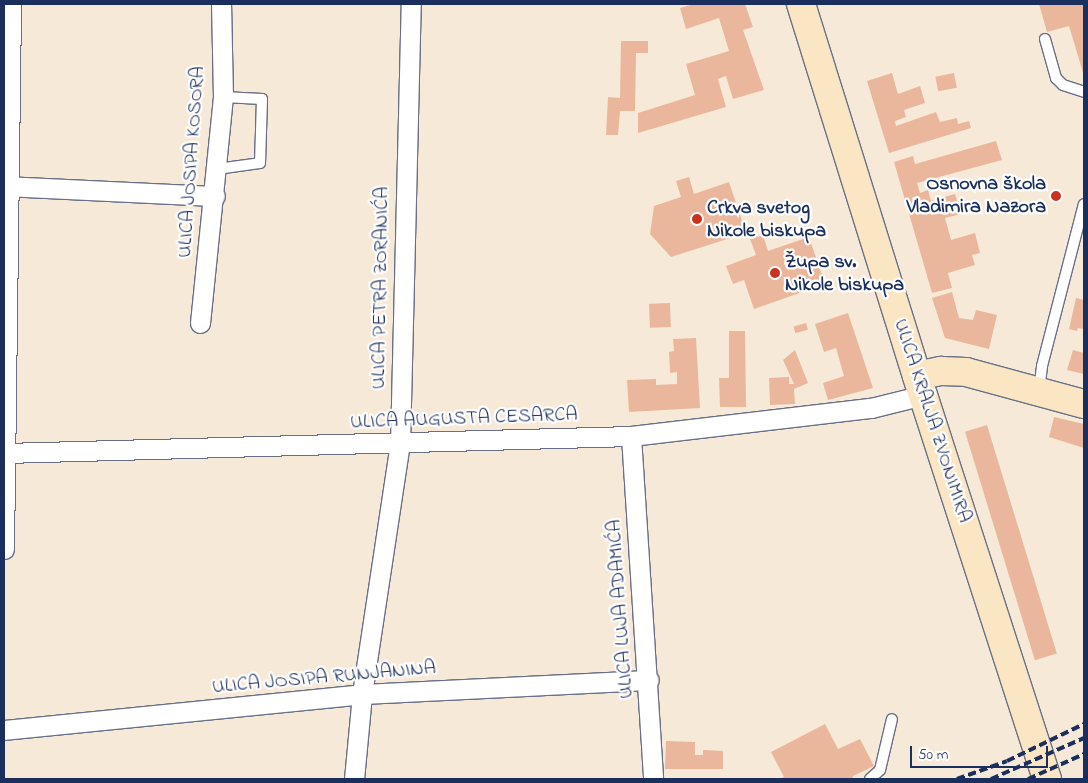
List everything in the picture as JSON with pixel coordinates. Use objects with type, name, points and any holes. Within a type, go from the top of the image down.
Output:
[{"type":"main road","name":"ULICA KRALJA ZVONIMIRA","points":[[801,4],[920,385],[1048,779]]},
{"type":"main road","points":[[920,385],[941,371],[966,372],[1084,404]]},
{"type":"street","points":[[4,549],[6,186],[11,4]]},
{"type":"street","name":"ULICA JOSIPA KOSORA","points":[[200,323],[215,196],[223,97],[221,4]]},
{"type":"street","name":"ULICA PETRA ZORANIĆA","points":[[354,779],[362,694],[400,444],[411,4]]},
{"type":"street","points":[[6,186],[215,196]]},
{"type":"street","name":"ULICA AUGUSTA CESARCA","points":[[6,453],[400,444],[631,436],[871,408],[920,385]]},
{"type":"street","name":"ULICA LUJA ADAMIĆA","points":[[631,436],[649,680],[653,779]]},
{"type":"street","name":"ULICA JOSIPA RUNJANINA","points":[[4,730],[362,694],[649,680]]},
{"type":"lane","points":[[1045,39],[1056,78],[1063,85],[1084,92]]},
{"type":"lane","points":[[217,169],[260,163],[262,99],[223,97]]},
{"type":"lane","points":[[1039,392],[1042,366],[1084,204]]},
{"type":"lane","points":[[870,779],[880,770],[892,720]]},
{"type":"building","points":[[694,4],[745,4],[753,27],[743,30],[764,90],[733,99],[726,76],[718,79],[726,107],[638,133],[638,113],[695,95],[686,64],[729,51],[719,18],[686,29],[680,8]]},
{"type":"building","points":[[1039,4],[1084,4],[1084,76],[1069,26],[1047,32]]},
{"type":"building","points":[[621,41],[648,41],[648,53],[636,53],[635,111],[620,111],[618,135],[606,135],[608,97],[620,98]]},
{"type":"building","points":[[892,73],[898,94],[920,86],[925,103],[904,110],[906,117],[895,121],[896,126],[936,112],[940,122],[957,118],[958,124],[969,121],[971,128],[889,153],[867,81]]},
{"type":"building","points":[[954,73],[957,88],[938,91],[935,77]]},
{"type":"building","points":[[996,141],[1002,160],[917,183],[920,193],[928,190],[931,201],[955,194],[961,214],[945,218],[951,240],[975,233],[980,253],[972,255],[975,265],[948,273],[952,288],[932,293],[894,162],[913,156],[915,164]]},
{"type":"building","name":"Crkva svetog Nikole biskupa","points":[[689,177],[694,194],[729,182],[746,233],[671,257],[650,234],[654,206],[681,197],[676,181]]},
{"type":"building","name":"Župa sv. Nikole biskupa","points":[[763,235],[768,251],[809,237],[825,284],[754,309],[744,280],[733,284],[726,266],[756,255],[750,239]]},
{"type":"building","points":[[952,292],[959,318],[973,320],[976,310],[997,315],[989,349],[945,338],[932,298]]},
{"type":"building","points":[[1076,298],[1084,300],[1084,329],[1078,328],[1077,331],[1069,329]]},
{"type":"building","points":[[670,303],[671,327],[650,328],[649,304]]},
{"type":"building","points":[[848,313],[873,388],[828,400],[823,383],[844,376],[836,348],[824,352],[815,324]]},
{"type":"building","points":[[806,323],[808,330],[795,333],[794,327]]},
{"type":"building","points":[[729,331],[745,331],[746,407],[720,407],[719,378],[729,378]]},
{"type":"building","points":[[696,338],[700,408],[629,412],[627,380],[656,379],[656,385],[677,384],[677,372],[670,373],[669,352],[674,351],[673,339]]},
{"type":"building","points":[[795,350],[808,383],[794,389],[795,404],[770,405],[769,378],[789,377],[789,384],[794,384],[783,360]]},
{"type":"building","points":[[1073,350],[1084,353],[1084,374],[1067,370]]},
{"type":"building","points":[[1054,417],[1084,424],[1084,448],[1049,437]]},
{"type":"building","points":[[987,425],[1057,654],[1035,660],[965,432]]},
{"type":"building","points":[[825,724],[838,749],[860,739],[874,766],[853,776],[853,779],[779,779],[784,777],[771,752]]},
{"type":"building","points":[[666,741],[695,742],[695,755],[703,755],[703,750],[723,751],[723,769],[665,769]]},
{"type":"railway","points":[[957,779],[1007,761],[1084,724]]},
{"type":"railway","points":[[991,779],[1084,738]]},
{"type":"railway","points":[[1028,779],[1084,754]]},
{"type":"place","name":"Osnovna škola Vladimira Nazora","points":[[1056,196]]},
{"type":"place","name":"Crkva svetog Nikole biskupa","points":[[697,219]]},
{"type":"place","name":"Župa sv. Nikole biskupa","points":[[775,273]]}]
